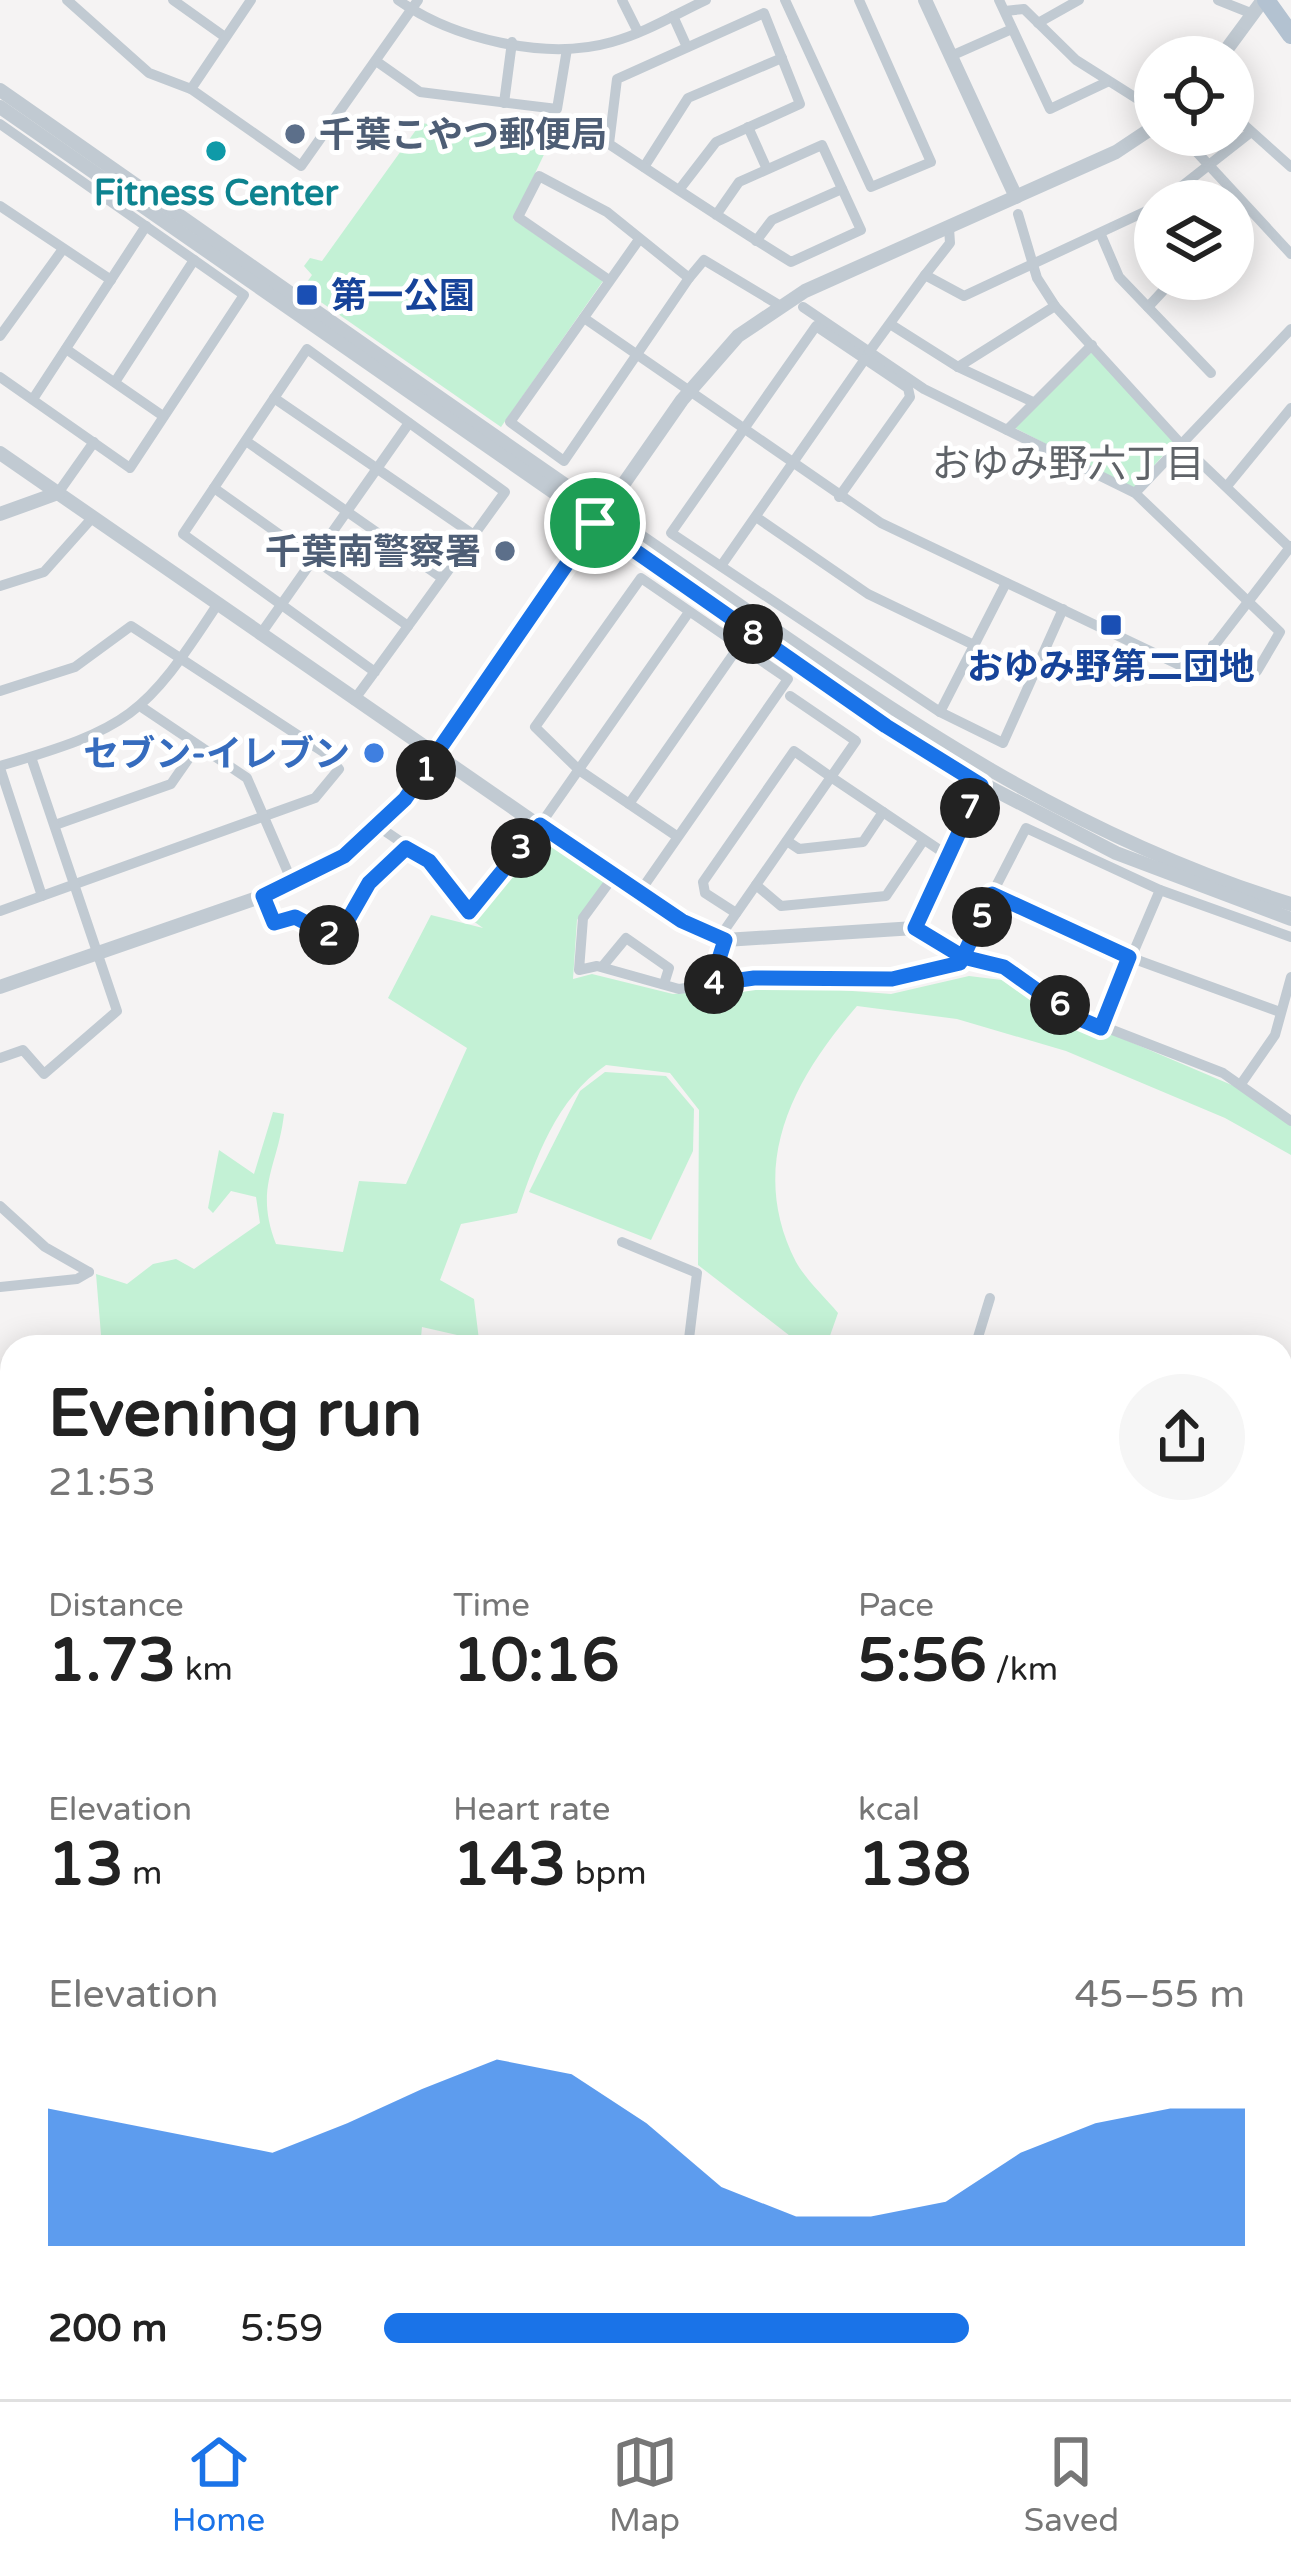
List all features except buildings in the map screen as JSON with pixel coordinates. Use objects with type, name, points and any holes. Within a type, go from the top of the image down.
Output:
[{"type":"main road","points":[[1260,5],[1291,35]]},
{"type":"street","points":[[173,0],[226,37]]},
{"type":"street","points":[[191,89],[251,0]]},
{"type":"street","points":[[398,0],[415,5],[446,29],[567,49],[638,32],[706,0]]},
{"type":"street","points":[[622,0],[638,32]]},
{"type":"street","points":[[785,0],[872,187],[931,162],[859,0]]},
{"type":"street","points":[[926,0],[1016,197]]},
{"type":"street","points":[[1038,22],[1078,0]]},
{"type":"street","points":[[1218,0],[1260,5]]},
{"type":"street","points":[[71,1],[149,73],[191,89],[301,166],[415,5]]},
{"type":"street","points":[[1237,36],[1260,5]]},
{"type":"street","points":[[1107,82],[1050,109],[1002,6],[1018,6],[1107,82],[1134,98]]},
{"type":"street","points":[[679,190],[716,142],[800,104],[764,13],[617,79],[609,144],[756,241],[791,262],[861,230],[822,145]]},
{"type":"street","points":[[673,16],[687,47]]},
{"type":"street","points":[[951,56],[1012,29]]},
{"type":"street","points":[[504,103],[512,42]]},
{"type":"street","points":[[376,61],[420,92],[557,109],[567,49]]},
{"type":"street","points":[[644,167],[688,98],[782,58]]},
{"type":"street","points":[[0,90],[886,726],[981,785],[1117,853],[1291,919]]},
{"type":"street","points":[[0,107],[599,517],[988,773],[1145,850],[1291,904]]},
{"type":"street","points":[[0,124],[244,295],[130,468],[0,377]]},
{"type":"street","points":[[748,128],[766,167]]},
{"type":"street","points":[[716,214],[739,182],[847,135]]},
{"type":"street","points":[[1254,135],[1291,167]]},
{"type":"street","points":[[0,986],[263,896],[344,856],[379,826],[436,756],[689,390],[738,336],[779,305],[1134,140]]},
{"type":"street","points":[[1199,156],[1220,180]]},
{"type":"street","points":[[1189,180],[1220,156]]},
{"type":"street","points":[[610,280],[518,218],[539,176],[608,212],[689,278]]},
{"type":"street","points":[[756,241],[772,220],[842,189]]},
{"type":"street","points":[[2,212],[111,280]]},
{"type":"street","points":[[584,318],[839,497],[1006,583],[1194,671],[1291,548],[1181,444],[1055,306],[1033,266],[1018,214]]},
{"type":"street","points":[[1254,215],[1291,254]]},
{"type":"street","points":[[925,275],[964,296],[1134,218]]},
{"type":"street","points":[[33,399],[146,226]]},
{"type":"street","points":[[721,566],[950,243],[949,227]]},
{"type":"street","points":[[1101,235],[1119,277],[1211,373]]},
{"type":"street","points":[[638,241],[511,422],[564,460],[704,260],[779,305]]},
{"type":"street","points":[[0,337],[63,249]]},
{"type":"street","points":[[115,382],[194,260]]},
{"type":"street","points":[[1148,307],[1154,300]]},
{"type":"street","points":[[958,367],[1055,306]]},
{"type":"street","points":[[803,307],[908,388],[910,397],[839,497]]},
{"type":"street","points":[[890,324],[958,367],[1033,402]]},
{"type":"street","points":[[1063,609],[1003,743],[940,712],[671,533],[816,326],[924,389],[1135,493],[1280,632],[1257,671],[1213,645]]},
{"type":"street","points":[[1135,493],[1291,328]]},
{"type":"street","points":[[1006,430],[1092,345]]},
{"type":"street","points":[[66,349],[163,416]]},
{"type":"street","points":[[354,700],[505,492],[307,350],[183,534],[375,671]]},
{"type":"street","points":[[274,398],[474,535]]},
{"type":"street","points":[[1227,486],[1291,408]]},
{"type":"street","points":[[260,635],[409,423]]},
{"type":"street","points":[[245,441],[442,578]]},
{"type":"street","points":[[0,514],[58,493],[94,442]]},
{"type":"street","points":[[0,453],[613,877],[722,939],[915,928],[963,957],[1004,967],[1073,1016],[1240,1084],[1291,1120]]},
{"type":"street","points":[[214,488],[408,626]]},
{"type":"street","points":[[0,586],[44,572],[93,517]]},
{"type":"street","points":[[757,517],[868,594],[974,645]]},
{"type":"street","points":[[639,893],[678,837],[788,679],[641,578],[535,727],[579,770],[678,837]]},
{"type":"street","points":[[940,712],[1006,583]]},
{"type":"street","points":[[42,896],[0,767],[106,731],[143,708],[217,605]]},
{"type":"street","points":[[379,826],[429,861],[469,912],[540,825],[689,612]]},
{"type":"street","points":[[0,691],[75,667],[131,626],[325,753],[339,769],[315,798],[0,911]]},
{"type":"street","points":[[629,804],[739,646]]},
{"type":"street","points":[[711,984],[722,939],[736,913],[856,741],[790,696]]},
{"type":"street","points":[[143,708],[247,778],[293,884]]},
{"type":"street","points":[[55,826],[171,784],[196,748]]},
{"type":"street","points":[[736,913],[705,893],[704,882],[794,751],[947,855]]},
{"type":"street","points":[[0,1058],[23,1050],[44,1074],[117,1011],[31,757]]},
{"type":"street","points":[[915,928],[981,785]]},
{"type":"street","points":[[787,841],[799,849],[863,842],[883,812]]},
{"type":"street","points":[[613,877],[584,918],[576,968],[602,967],[680,989],[754,978],[892,979],[960,963],[1026,829],[1160,890],[1291,937]]},
{"type":"street","points":[[756,885],[781,906],[886,896],[923,841]]},
{"type":"street","points":[[263,896],[274,923],[295,917],[337,939],[369,883],[406,848]]},
{"type":"street","points":[[1101,1028],[1160,890]]},
{"type":"street","points":[[992,894],[1129,957],[1280,1012]]},
{"type":"street","points":[[602,967],[626,938],[669,968],[664,984]]},
{"type":"street","points":[[1240,1084],[1275,1036],[1291,977]]},
{"type":"street","points":[[1275,1036],[1291,1037]]},
{"type":"street","points":[[0,1206],[45,1247],[89,1272],[76,1279],[0,1287]]},
{"type":"street","points":[[622,1242],[697,1274],[689,1335]]},
{"type":"street","points":[[979,1335],[990,1298]]},
{"type":"green space","points":[[421,123],[551,140],[513,219],[603,281],[501,427],[302,289],[312,275],[304,266],[310,258],[322,261]]},
{"type":"green space","points":[[1094,350],[1176,441],[1133,489],[1013,427]]},
{"type":"green space","points":[[538,833],[606,880],[577,920],[573,979],[592,974],[673,994],[775,985],[891,994],[969,976],[1027,983],[1067,1015],[1260,1097],[1291,1122],[1291,1155],[1225,1118],[1066,1051],[957,1019],[857,1006],[796,1095],[777,1159],[782,1227],[800,1269],[838,1313],[830,1335],[789,1335],[698,1265],[699,1110],[670,1073],[606,1065],[561,1112],[540,1151],[517,1213],[461,1224],[440,1280],[474,1299],[478,1335],[422,1327],[421,1335],[101,1335],[96,1274],[127,1284],[153,1264],[176,1259],[194,1269],[260,1223],[256,1197],[231,1191],[213,1213],[208,1208],[219,1150],[254,1174],[273,1112],[284,1114],[267,1192],[276,1244],[343,1252],[359,1181],[406,1184],[467,1048],[388,998],[431,915],[483,928],[469,918]]},
{"type":"green space","points":[[605,1072],[666,1076],[694,1109],[693,1151],[651,1240],[529,1192],[580,1091]]},
{"type":"place","name":"千葉こやつ郵便局","points":[[295,134]]},
{"type":"place","name":"Fitness Center","points":[[216,151]]},
{"type":"place","name":"第一公園","points":[[307,295]]},
{"type":"place","name":"千葉南警察署","points":[[505,551]]},
{"type":"place","name":"おゆみ野第二団地","points":[[1111,625]]},
{"type":"place","name":"セブン-イレブン","points":[[374,753]]},
{"type":"district","name":"おゆみ野六丁目","points":[[1068,463]]},
{"type":"route","points":[[595,523],[405,799],[344,856],[263,896],[274,923],[295,917],[337,939],[369,883],[406,848],[429,861],[469,912],[540,825],[682,921],[725,940],[711,984],[754,978],[892,979],[960,963],[963,957],[992,894],[1129,957],[1101,1028],[1073,1016],[1004,967],[963,957],[915,928],[981,785],[886,726],[595,523]]}]
